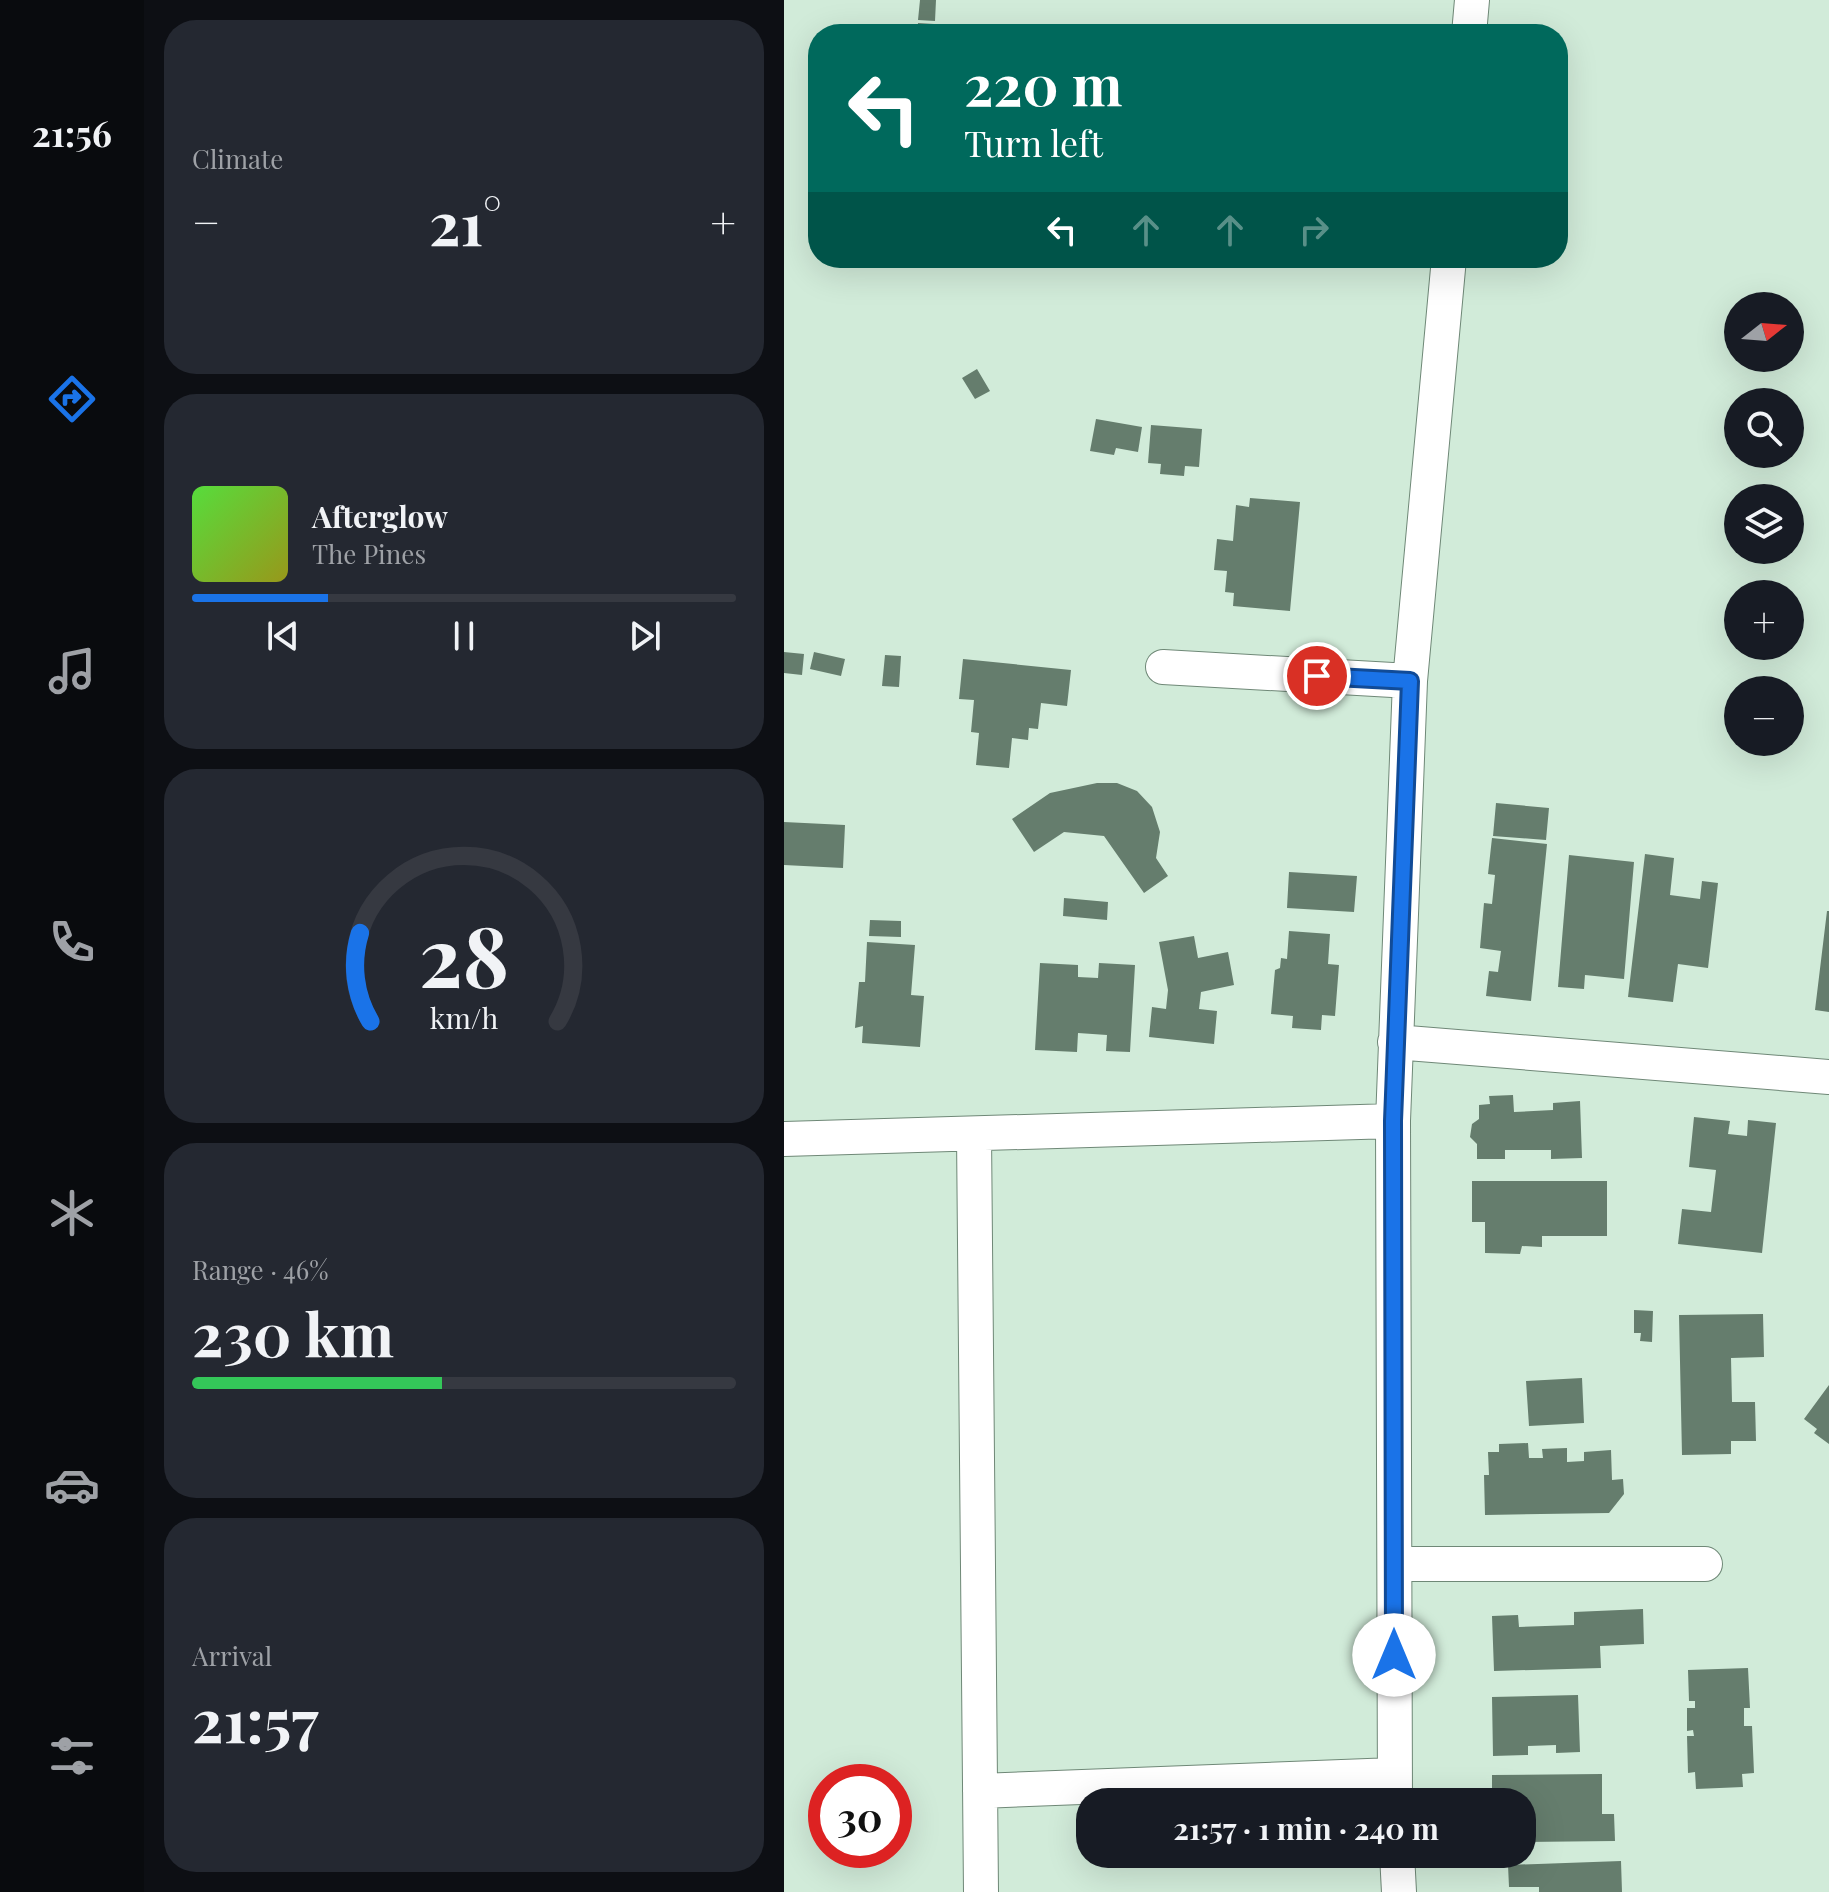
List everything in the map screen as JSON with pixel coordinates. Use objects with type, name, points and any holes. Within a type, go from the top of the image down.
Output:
[{"type":"street","points":[[1470,24],[1472,0]]},
{"type":"street","points":[[1394,1788],[1395,1042],[1410,681],[1448,268]]},
{"type":"street","points":[[1163,667],[1410,681]]},
{"type":"street","points":[[1395,1042],[1829,1077]]},
{"type":"street","points":[[784,1139],[1393,1121]]},
{"type":"street","points":[[974,1134],[981,1892]]},
{"type":"street","points":[[1395,1564],[1705,1564]]},
{"type":"street","points":[[980,1791],[1076,1790]]},
{"type":"street","points":[[1398,1868],[1399,1892]]},
{"type":"building","points":[[920,0],[936,0],[935,21],[918,20]]},
{"type":"building","points":[[977,369],[990,391],[975,399],[962,378]]},
{"type":"building","points":[[1096,419],[1142,427],[1138,452],[1116,448],[1114,455],[1090,451]]},
{"type":"building","points":[[1151,425],[1202,429],[1199,467],[1185,466],[1184,476],[1160,474],[1161,464],[1148,463]]},
{"type":"building","points":[[1250,498],[1300,502],[1290,611],[1233,606],[1234,593],[1225,592],[1227,571],[1214,570],[1217,539],[1233,541],[1236,505],[1249,507]]},
{"type":"building","points":[[784,652],[804,654],[802,675],[784,673]]},
{"type":"building","points":[[814,652],[845,659],[841,676],[810,669]]},
{"type":"building","points":[[885,655],[901,656],[899,687],[882,686]]},
{"type":"building","points":[[963,659],[1071,670],[1067,706],[1041,703],[1038,729],[1029,728],[1028,740],[1012,738],[1009,768],[976,765],[979,733],[971,732],[974,700],[959,699]]},
{"type":"building","points":[[1097,783],[1117,783],[1137,791],[1152,807],[1160,832],[1156,858],[1168,876],[1144,893],[1104,836],[1064,832],[1034,852],[1012,819],[1050,793]]},
{"type":"building","points":[[1496,803],[1549,808],[1546,840],[1493,836]]},
{"type":"building","points":[[784,822],[845,825],[843,868],[784,865]]},
{"type":"building","points":[[1492,838],[1547,844],[1531,1001],[1486,996],[1489,971],[1498,972],[1501,951],[1480,948],[1484,903],[1492,904],[1495,875],[1488,874]]},
{"type":"building","points":[[1645,854],[1674,858],[1670,895],[1700,899],[1702,881],[1718,883],[1708,968],[1678,964],[1673,1002],[1628,997]]},
{"type":"building","points":[[1569,855],[1634,862],[1624,979],[1585,975],[1584,989],[1558,987]]},
{"type":"building","points":[[1289,872],[1357,876],[1354,912],[1287,908]]},
{"type":"building","points":[[1064,898],[1108,902],[1107,920],[1063,916]]},
{"type":"building","points":[[1829,911],[1829,1012],[1815,1010]]},
{"type":"building","points":[[870,920],[901,921],[901,937],[869,936]]},
{"type":"building","points":[[1289,931],[1330,934],[1328,964],[1339,965],[1335,1016],[1322,1015],[1321,1030],[1292,1028],[1293,1016],[1271,1014],[1275,970],[1280,968],[1281,958],[1287,959]]},
{"type":"building","points":[[1194,936],[1198,958],[1228,952],[1234,985],[1201,992],[1199,1009],[1217,1011],[1214,1044],[1149,1037],[1152,1007],[1166,1009],[1168,990],[1159,942]]},
{"type":"building","points":[[867,942],[915,945],[911,995],[924,996],[920,1047],[862,1043],[863,1026],[855,1028],[859,982],[865,982]]},
{"type":"building","points":[[1040,963],[1078,965],[1078,977],[1098,978],[1099,963],[1135,965],[1130,1052],[1106,1051],[1107,1035],[1078,1033],[1077,1052],[1035,1050]]},
{"type":"building","points":[[1513,1095],[1514,1112],[1553,1110],[1553,1103],[1580,1101],[1582,1158],[1551,1159],[1551,1150],[1505,1150],[1505,1159],[1477,1159],[1477,1144],[1470,1137],[1472,1124],[1479,1119],[1479,1105],[1490,1104],[1489,1096]]},
{"type":"building","points":[[1694,1117],[1730,1121],[1728,1134],[1747,1136],[1748,1120],[1776,1123],[1762,1253],[1678,1244],[1682,1209],[1711,1212],[1716,1170],[1689,1167]]},
{"type":"building","points":[[1472,1181],[1607,1181],[1607,1236],[1542,1236],[1542,1247],[1522,1246],[1520,1254],[1485,1253],[1485,1222],[1472,1222]]},
{"type":"building","points":[[1634,1310],[1653,1311],[1652,1342],[1640,1341],[1641,1333],[1634,1333]]},
{"type":"building","points":[[1763,1314],[1764,1357],[1731,1358],[1732,1402],[1755,1402],[1756,1441],[1731,1441],[1731,1454],[1682,1455],[1679,1315]]},
{"type":"building","points":[[1582,1378],[1584,1423],[1529,1426],[1526,1381]]},
{"type":"building","points":[[1829,1385],[1829,1444],[1814,1433],[1817,1429],[1804,1419]]},
{"type":"building","points":[[1528,1443],[1529,1458],[1543,1458],[1542,1449],[1567,1448],[1567,1462],[1584,1461],[1584,1452],[1611,1450],[1612,1480],[1623,1479],[1624,1494],[1609,1513],[1485,1515],[1484,1475],[1489,1475],[1488,1452],[1499,1452],[1499,1444]]},
{"type":"building","points":[[1643,1609],[1644,1644],[1600,1646],[1601,1668],[1494,1671],[1492,1616],[1518,1615],[1519,1627],[1574,1625],[1574,1612]]},
{"type":"building","points":[[1748,1668],[1750,1708],[1744,1708],[1744,1726],[1752,1726],[1754,1773],[1742,1774],[1743,1787],[1696,1789],[1695,1772],[1688,1773],[1687,1736],[1694,1736],[1693,1730],[1687,1731],[1687,1708],[1695,1708],[1695,1701],[1689,1701],[1688,1670]]},
{"type":"building","points":[[1578,1695],[1580,1752],[1556,1753],[1556,1745],[1528,1746],[1528,1755],[1493,1756],[1492,1697]]},
{"type":"building","points":[[1602,1774],[1602,1814],[1614,1814],[1615,1841],[1536,1842],[1536,1788],[1492,1788],[1492,1775]]},
{"type":"building","points":[[1621,1861],[1622,1892],[1539,1892],[1539,1887],[1509,1887],[1508,1868],[1536,1868],[1536,1864]]},
{"type":"route","points":[[1317,676],[1410,681],[1393,1121],[1394,1655]]}]
